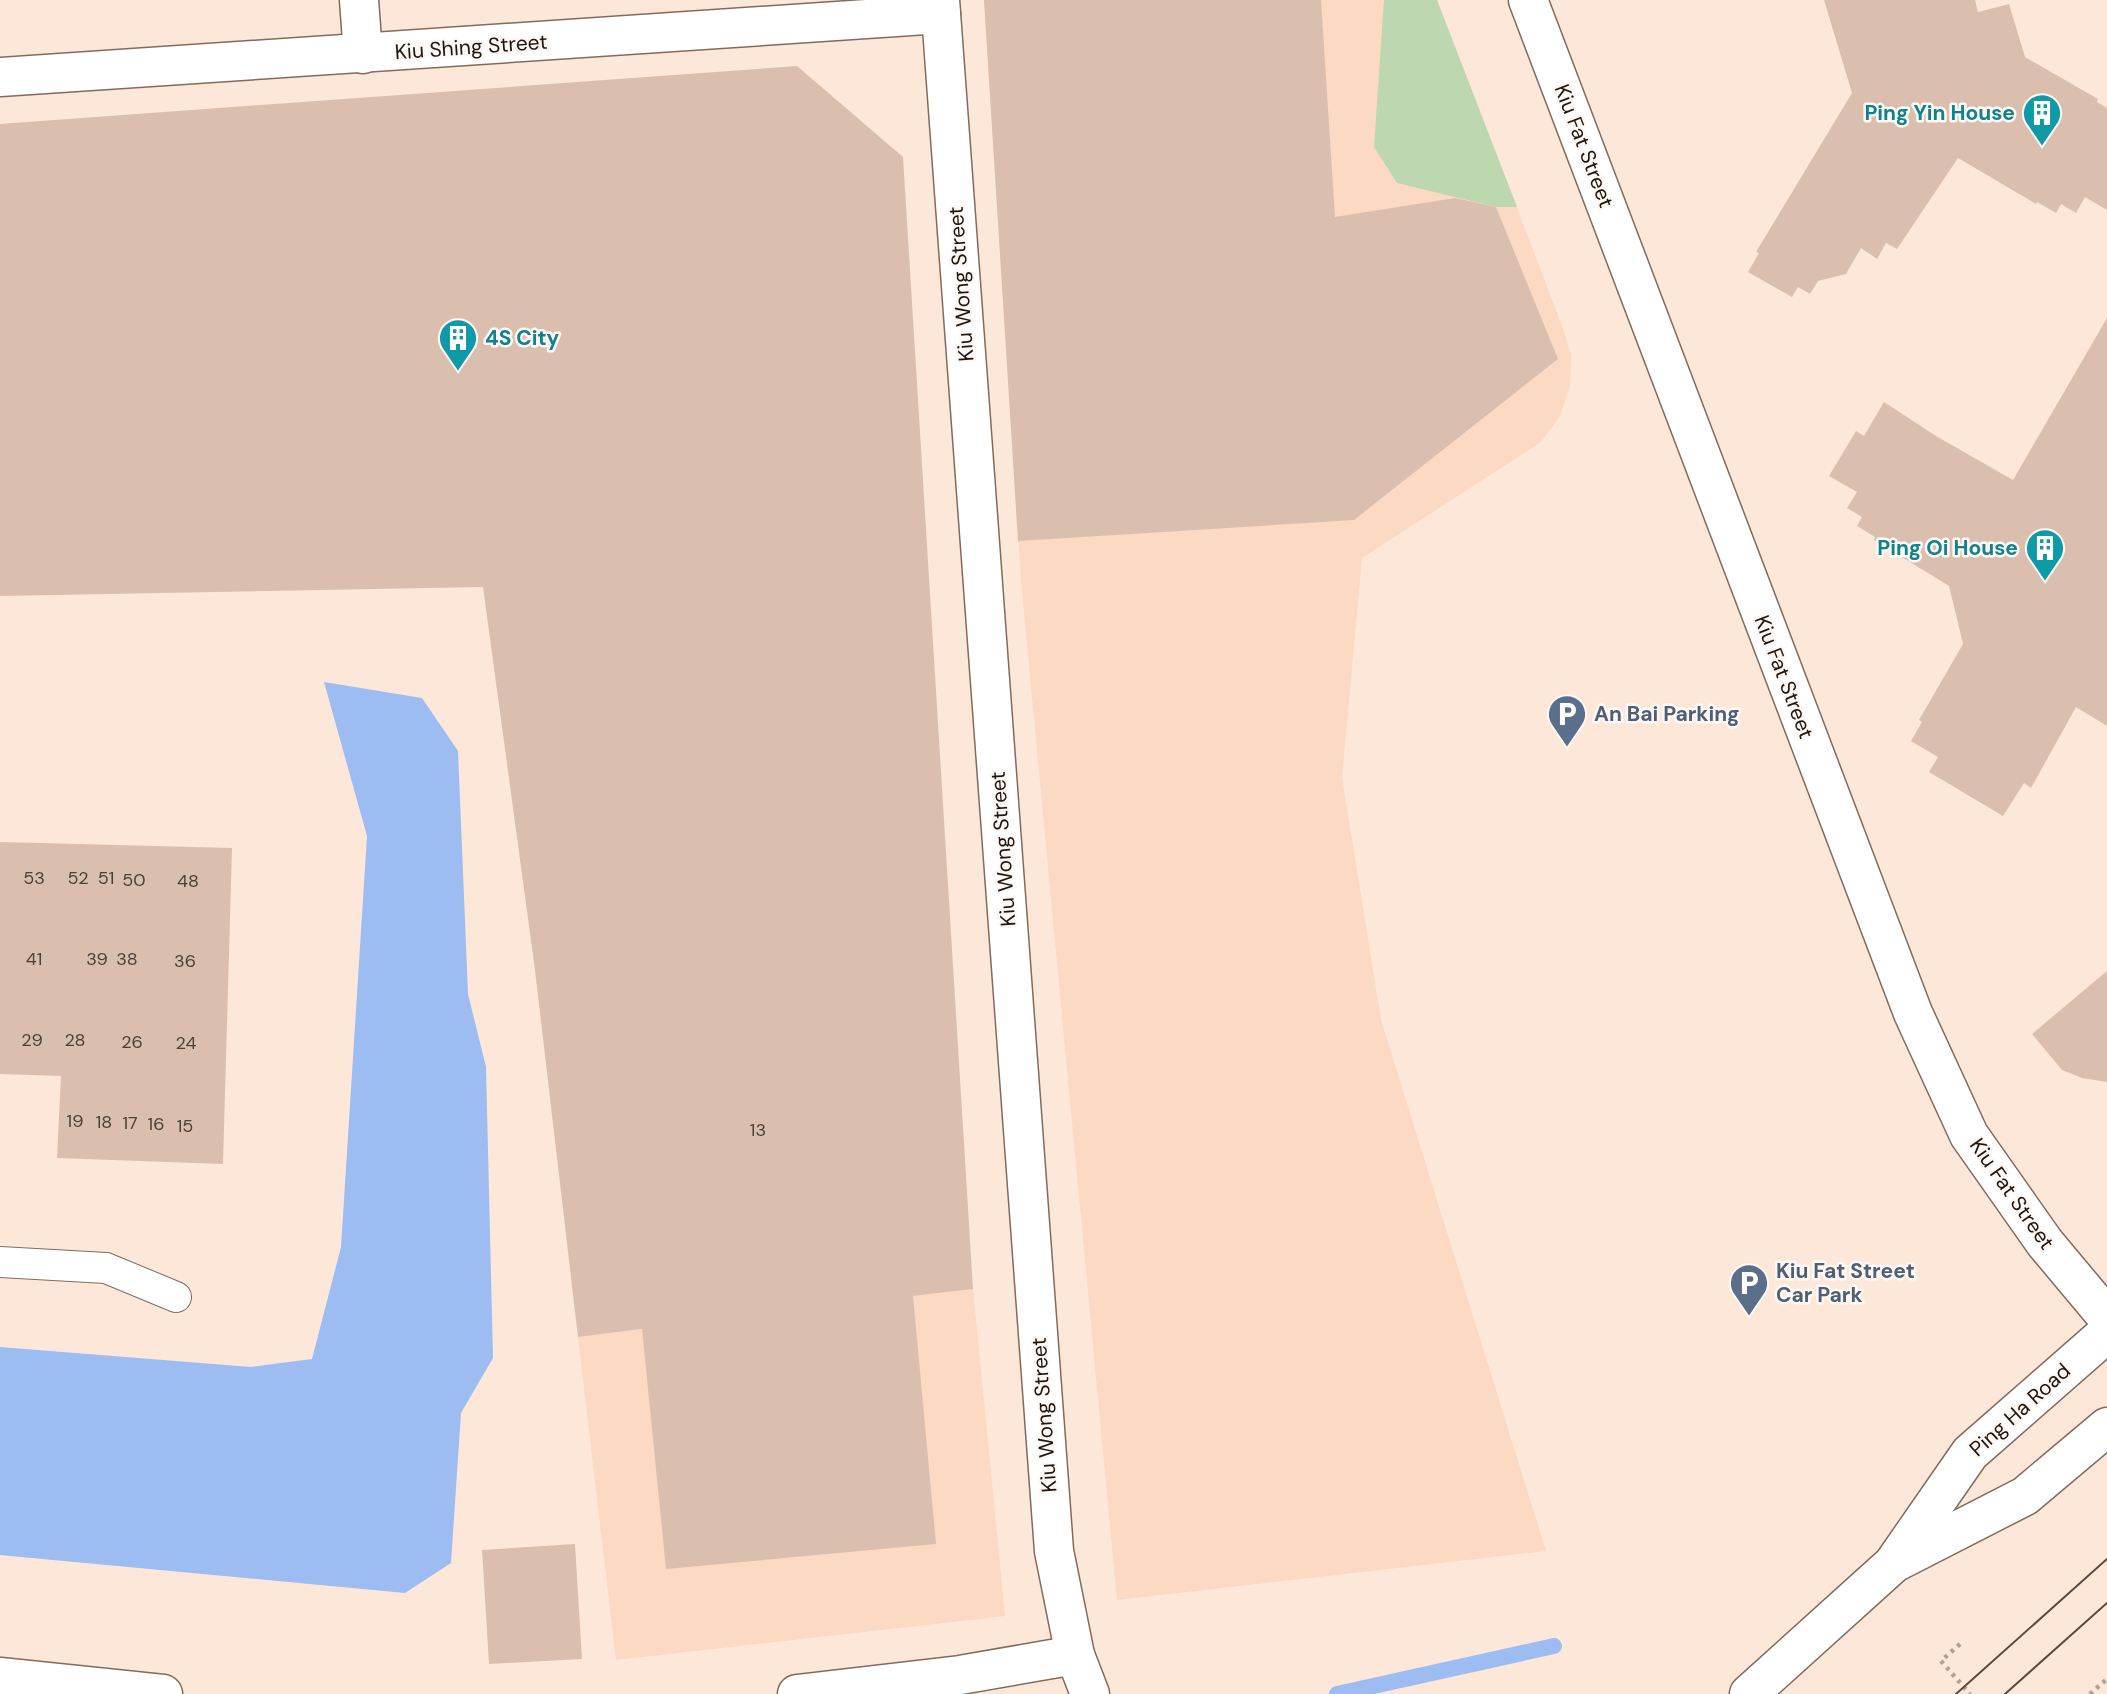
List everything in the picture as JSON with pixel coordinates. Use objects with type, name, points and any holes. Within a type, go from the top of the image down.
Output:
[{"type":"street","points":[[359,0],[363,54]]},
{"type":"street","name":"Kiu Fat Street","points":[[1528,0],[1913,1013],[1969,1135],[2045,1243],[2107,1317]]},
{"type":"street","name":"Kiu Shing Street","points":[[0,77],[363,54],[940,7]]},
{"type":"street","name":"Kiu Wong Street","points":[[940,7],[1055,1551],[1083,1677]]},
{"type":"street","name":"Ping Ha Road","points":[[1749,1694],[1893,1564],[1970,1453],[2107,1333]]},
{"type":"street","name":"Ping Ha Road","points":[[1893,1564],[2025,1496],[2107,1427]]},
{"type":"street","points":[[797,1694],[960,1675],[1083,1677]]},
{"type":"street","points":[[0,1677],[163,1694]]},
{"type":"lane","points":[[0,1262],[106,1268],[176,1297]]},
{"type":"path","points":[[1960,1644],[1941,1661],[1970,1694]]},
{"type":"path","points":[[2090,1694],[2107,1679]]},
{"type":"shaded area","points":[[984,0],[1437,0],[1561,323],[1571,354],[1570,386],[1560,416],[1541,442],[1362,558],[1342,777],[1381,1020],[1546,1551],[1117,1600],[1021,580]]},
{"type":"shaded area","points":[[973,1289],[1005,1616],[616,1660],[578,1337]]},
{"type":"green space","points":[[1384,0],[1437,0],[1517,207],[1496,207],[1397,183],[1374,147]]},
{"type":"water","points":[[324,682],[422,698],[458,751],[468,994],[486,1067],[493,1358],[461,1413],[451,1563],[405,1593],[0,1555],[0,1347],[251,1367],[312,1359],[341,1247],[367,836]]},
{"type":"building","points":[[984,0],[1321,0],[1335,217],[1455,198],[1496,207],[1558,359],[1354,520],[1018,541]]},
{"type":"building","name":"Ping Yin House","points":[[1824,0],[1975,0],[1978,12],[2009,4],[2025,57],[2098,99],[2097,102],[2107,108],[2107,210],[2085,197],[2076,213],[2061,204],[2056,213],[1958,158],[1897,249],[1886,243],[1877,259],[1861,248],[1846,274],[1818,281],[1810,294],[1798,287],[1792,297],[1748,272],[1759,253],[1756,252],[1852,93]]},
{"type":"building","name":"4S City","points":[[797,66],[903,157],[973,1289],[913,1296],[936,1544],[666,1569],[642,1329],[578,1337],[535,970],[483,587],[0,596],[0,124]]},
{"type":"building","name":"Ping Oi House","points":[[2107,318],[2107,726],[2076,707],[2031,788],[2024,783],[2003,816],[1929,772],[1938,757],[1911,741],[1922,722],[1919,720],[1963,644],[1949,586],[1874,540],[1875,537],[1857,526],[1862,517],[1847,508],[1857,492],[1829,476],[1856,431],[1864,436],[1884,402],[1936,436],[2013,480]]},
{"type":"building","points":[[0,842],[232,848],[223,1164],[57,1158],[61,1076],[0,1074]]},
{"type":"building","points":[[2107,971],[2107,1082],[2082,1078],[2062,1070],[2032,1034]]},
{"type":"building","points":[[575,1544],[582,1659],[489,1664],[482,1550]]},
{"type":"waterway","points":[[1337,1694],[1554,1646]]},
{"type":"tram line","points":[[1956,1694],[2107,1559]]},
{"type":"tram line","points":[[2005,1694],[2107,1603]]},
{"type":"place","name":"Ping Yin House","points":[[2042,147]]},
{"type":"place","name":"4S City","points":[[458,372]]},
{"type":"place","name":"Ping Oi House","points":[[2045,582]]},
{"type":"place","name":"An Bai Parking","points":[[1567,748]]},
{"type":"place","name":"Kiu Fat Street Car Park","points":[[1749,1317]]}]
